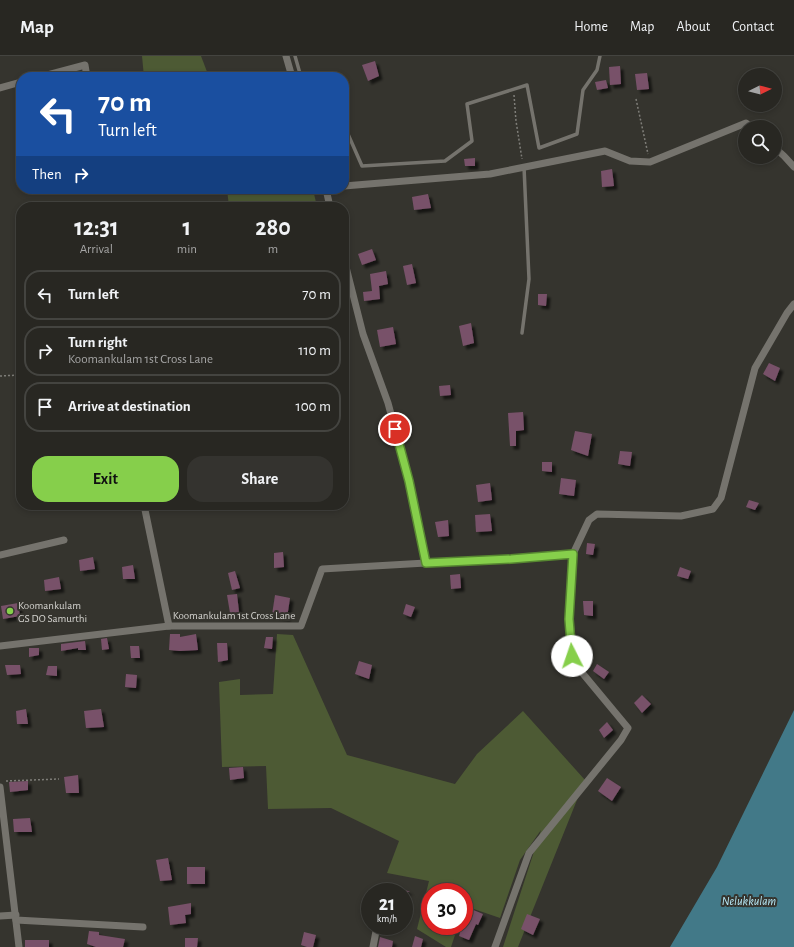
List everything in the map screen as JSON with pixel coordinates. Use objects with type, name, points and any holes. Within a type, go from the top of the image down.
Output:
[{"type":"street","points":[[286,56],[291,72]]},
{"type":"street","points":[[59,72],[85,65],[86,72]]},
{"type":"street","points":[[0,88],[16,83]]},
{"type":"street","points":[[349,186],[490,174],[605,151],[630,161],[650,162],[738,126]]},
{"type":"street","points":[[782,154],[794,167]]},
{"type":"street","points":[[349,279],[363,334],[388,403],[409,481],[426,563],[511,559],[573,554]]},
{"type":"street","points":[[495,947],[529,853],[621,740],[628,728],[579,669],[572,656],[569,619],[573,554],[589,520],[597,514],[681,516],[713,508],[721,498],[755,368],[787,313],[794,304]]},
{"type":"street","points":[[145,510],[169,626]]},
{"type":"street","points":[[0,555],[64,540]]},
{"type":"street","name":"Koomankulam 1st Cross Lane","points":[[0,646],[169,626],[301,626],[322,570],[426,563]]},
{"type":"street","points":[[0,786],[19,947]]},
{"type":"street","points":[[0,916],[143,927]]},
{"type":"street","points":[[373,947],[375,935]]},
{"type":"lane","points":[[295,56],[300,72]]},
{"type":"lane","points":[[349,136],[362,166],[445,161],[472,142],[467,104],[527,85],[539,148],[577,134],[583,90],[597,70],[600,56]]},
{"type":"lane","points":[[522,333],[529,279],[524,167]]},
{"type":"path","points":[[514,89],[516,121],[524,167]]},
{"type":"path","points":[[636,99],[650,162]]},
{"type":"path","points":[[0,376],[16,374]]},
{"type":"path","points":[[0,782],[58,779]]},
{"type":"green space","points":[[142,56],[201,56],[207,72],[144,72]]},
{"type":"green space","points":[[228,194],[314,194],[316,202],[228,202]]},
{"type":"green space","points":[[277,634],[293,635],[347,755],[455,784],[477,754],[523,711],[585,780],[518,947],[503,947],[541,830],[520,860],[500,918],[473,909],[473,883],[428,883],[429,881],[387,873],[399,841],[331,808],[268,809],[266,766],[222,767],[219,682],[240,679],[240,695],[273,694]]},
{"type":"green space","points":[[421,913],[421,931],[417,929]]},
{"type":"green space","points":[[427,935],[455,935],[451,947],[446,947]]},
{"type":"water","name":"Nelukkulam","points":[[794,710],[794,947],[670,947],[717,867]]},
{"type":"building","points":[[375,61],[379,76],[368,81],[362,65]]},
{"type":"building","points":[[620,66],[621,84],[610,85],[609,67]]},
{"type":"building","points":[[647,73],[649,89],[637,90],[635,74]]},
{"type":"building","points":[[606,80],[608,88],[597,90],[595,82]]},
{"type":"building","points":[[475,158],[475,166],[465,166],[464,159]]},
{"type":"building","points":[[612,169],[614,186],[602,187],[601,171]]},
{"type":"building","points":[[428,194],[431,208],[414,210],[412,197]]},
{"type":"building","points":[[372,249],[376,260],[362,265],[358,254]]},
{"type":"building","points":[[412,264],[416,283],[407,285],[403,266]]},
{"type":"building","points":[[386,271],[388,284],[379,286],[380,299],[364,301],[363,292],[372,291],[370,274]]},
{"type":"building","points":[[538,294],[547,294],[546,306],[538,305]]},
{"type":"building","points":[[471,323],[474,343],[463,346],[459,326]]},
{"type":"building","points":[[393,327],[396,344],[380,347],[377,330]]},
{"type":"building","points":[[769,363],[780,368],[775,381],[763,374]]},
{"type":"building","points":[[450,385],[451,395],[440,396],[439,386]]},
{"type":"building","points":[[523,412],[524,430],[516,431],[516,446],[510,446],[508,413]]},
{"type":"building","points":[[575,431],[592,434],[588,456],[571,450]]},
{"type":"building","points":[[620,451],[632,452],[630,466],[618,464]]},
{"type":"building","points":[[542,462],[552,462],[552,472],[542,471]]},
{"type":"building","points":[[561,478],[576,480],[574,496],[559,494]]},
{"type":"building","points":[[490,483],[492,500],[478,502],[476,485]]},
{"type":"building","points":[[749,500],[759,503],[755,510],[746,507]]},
{"type":"building","points":[[490,514],[492,531],[476,532],[475,515]]},
{"type":"building","points":[[448,520],[449,536],[438,537],[435,522]]},
{"type":"building","points":[[587,543],[595,544],[593,555],[586,554]]},
{"type":"building","points":[[283,552],[284,567],[274,568],[274,553]]},
{"type":"building","points":[[93,557],[95,569],[80,571],[79,560]]},
{"type":"building","points":[[133,565],[135,579],[123,579],[122,567]]},
{"type":"building","points":[[680,567],[691,571],[688,579],[677,576]]},
{"type":"building","points":[[235,571],[240,588],[232,590],[228,573]]},
{"type":"building","points":[[460,574],[461,588],[451,589],[450,575]]},
{"type":"building","points":[[59,577],[61,589],[45,591],[44,580]]},
{"type":"building","points":[[237,594],[239,612],[230,613],[227,595]]},
{"type":"building","points":[[275,595],[290,598],[287,618],[272,615]]},
{"type":"building","points":[[583,601],[593,601],[593,616],[584,615]]},
{"type":"building","name":"Koomankulam GS DO Samurthi","points":[[18,603],[20,616],[3,619],[1,606]]},
{"type":"building","points":[[406,604],[415,607],[411,617],[403,614]]},
{"type":"building","points":[[170,634],[180,634],[180,637],[196,634],[198,650],[169,650]]},
{"type":"building","points":[[266,637],[273,637],[272,649],[264,648]]},
{"type":"building","points":[[107,638],[109,649],[102,650],[101,639]]},
{"type":"building","points":[[85,641],[86,650],[78,650],[78,648],[61,651],[61,644]]},
{"type":"building","points":[[217,643],[227,643],[228,660],[218,662]]},
{"type":"building","points":[[130,646],[139,646],[140,658],[131,658]]},
{"type":"building","points":[[29,648],[39,648],[39,655],[29,657]]},
{"type":"building","points":[[359,661],[372,665],[369,679],[355,674]]},
{"type":"building","points":[[597,664],[609,672],[604,679],[593,671]]},
{"type":"building","points":[[5,665],[20,665],[21,674],[7,675]]},
{"type":"building","points":[[48,666],[57,666],[57,676],[46,675]]},
{"type":"building","points":[[126,674],[137,675],[136,688],[125,687]]},
{"type":"building","points":[[642,695],[651,704],[642,713],[634,703]]},
{"type":"building","points":[[26,709],[28,724],[17,724],[16,711]]},
{"type":"building","points":[[101,709],[104,727],[86,728],[84,711]]},
{"type":"building","points":[[607,722],[613,730],[604,738],[599,730]]},
{"type":"building","points":[[243,767],[244,778],[230,780],[229,768]]},
{"type":"building","points":[[78,775],[79,793],[66,793],[64,777]]},
{"type":"building","points":[[607,778],[621,787],[612,801],[598,791]]},
{"type":"building","points":[[28,781],[28,790],[10,792],[9,782]]},
{"type":"building","points":[[30,818],[32,832],[14,832],[13,819]]},
{"type":"building","points":[[168,858],[172,880],[160,881],[156,860]]},
{"type":"building","points":[[187,867],[205,867],[205,884],[187,884]]},
{"type":"building","points":[[191,903],[191,914],[185,915],[186,923],[170,925],[168,907]]},
{"type":"building","points":[[473,910],[483,914],[478,925],[476,924],[473,931]]},
{"type":"building","points":[[527,914],[540,919],[533,935],[521,929]]},
{"type":"building","points":[[89,931],[99,932],[99,935],[125,939],[123,947],[96,947],[87,944]]},
{"type":"building","points":[[304,932],[316,935],[313,947],[301,945]]},
{"type":"building","points":[[459,935],[471,935],[469,940]]},
{"type":"building","points":[[415,936],[423,939],[421,947],[412,947]]},
{"type":"building","points":[[380,937],[393,941],[392,947],[378,947]]},
{"type":"building","points":[[185,938],[198,938],[197,947],[185,947]]},
{"type":"building","points":[[25,940],[49,940],[49,947],[25,947]]},
{"type":"place","name":"Koomankulam GS DO Samurthi","points":[[10,611]]},
{"type":"route","points":[[395,429],[409,481],[426,563],[511,559],[573,554],[569,619],[572,656]]}]
